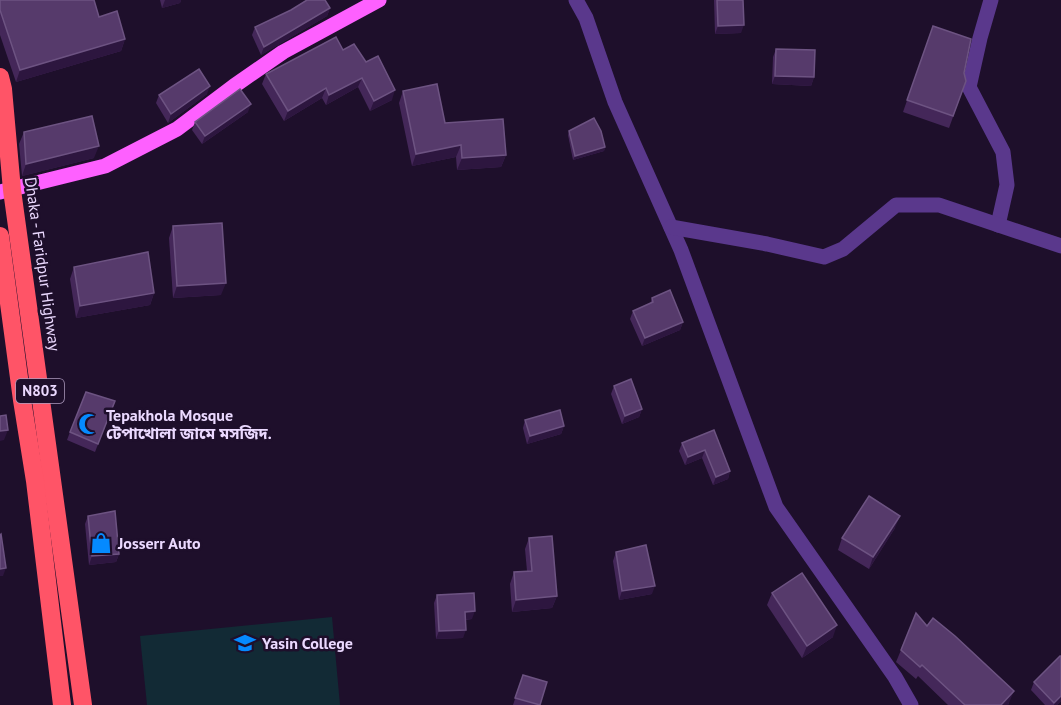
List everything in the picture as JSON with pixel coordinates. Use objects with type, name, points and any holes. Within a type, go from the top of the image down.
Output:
[{"type":"highway","name":"Dhaka - Faridpur Highway","points":[[0,77],[3,89],[6,191],[44,479],[62,705]]},
{"type":"highway","name":"Dhaka - Faridpur Highway","points":[[0,236],[83,705]]},
{"type":"main road","points":[[6,191],[105,166],[177,129],[283,52],[378,0]]},
{"type":"street","points":[[576,0],[586,18],[615,102],[671,227],[776,507],[895,677],[911,705]]},
{"type":"street","points":[[991,0],[969,87],[1003,152],[1007,185],[998,225]]},
{"type":"street","points":[[671,227],[824,257],[843,249],[896,206],[939,205],[1061,246]]},
{"type":"shaded area","points":[[332,617],[340,705],[147,705],[140,636]]},
{"type":"building","points":[[0,0],[94,0],[99,17],[117,11],[125,39],[20,70],[0,10]]},
{"type":"building","points":[[307,0],[325,0],[330,8],[264,47],[255,27]]},
{"type":"building","points":[[717,0],[743,0],[744,25],[718,26]]},
{"type":"building","points":[[933,26],[971,39],[964,73],[966,81],[953,116],[907,100]]},
{"type":"building","points":[[336,37],[343,50],[354,44],[366,62],[378,56],[395,90],[374,101],[362,78],[329,95],[326,88],[288,111],[266,74]]},
{"type":"building","points":[[776,49],[815,50],[814,77],[775,76]]},
{"type":"building","points":[[199,69],[210,86],[171,114],[159,95]]},
{"type":"building","points":[[437,84],[445,123],[503,119],[506,155],[462,158],[461,145],[416,154],[403,91]]},
{"type":"building","points":[[240,89],[251,104],[205,136],[195,122]]},
{"type":"building","points":[[92,116],[99,146],[26,164],[24,132]]},
{"type":"building","points":[[594,118],[601,131],[605,147],[575,156],[569,131]]},
{"type":"building","points":[[222,223],[226,283],[177,286],[173,226]]},
{"type":"building","points":[[148,252],[154,293],[80,306],[74,267]]},
{"type":"building","points":[[670,290],[683,322],[645,338],[633,311],[653,302],[652,298]]},
{"type":"building","points":[[631,379],[642,409],[625,416],[614,386]]},
{"type":"building","name":"Tepakhola Mosque টেপাখোলা জামে মসজিদ.","points":[[86,392],[115,401],[98,444],[70,432]]},
{"type":"building","points":[[560,410],[564,426],[530,436],[525,420]]},
{"type":"building","points":[[6,415],[8,430],[0,431],[0,416]]},
{"type":"building","points":[[714,430],[730,471],[716,477],[705,450],[688,457],[682,443]]},
{"type":"building","points":[[869,496],[900,516],[873,557],[842,538]]},
{"type":"building","name":"Josserr Auto","points":[[115,511],[119,554],[92,556],[88,516]]},
{"type":"building","points":[[0,535],[6,568],[0,569]]},
{"type":"building","points":[[552,536],[557,596],[516,600],[514,572],[532,571],[529,538]]},
{"type":"building","points":[[646,545],[655,586],[622,591],[616,552]]},
{"type":"building","points":[[802,573],[837,625],[807,646],[772,593]]},
{"type":"building","points":[[474,593],[475,611],[465,612],[466,630],[439,631],[437,595]]},
{"type":"building","points":[[916,613],[927,626],[933,618],[1014,691],[1001,705],[965,705],[922,665],[920,667],[901,650]]},
{"type":"building","points":[[1060,656],[1061,696],[1054,703],[1034,682]]},
{"type":"building","points":[[523,675],[547,682],[540,705],[515,698]]},
{"type":"place","name":"Tepakhola Mosque টেপাখোলা জামে মসজিদ.","points":[[89,424]]},
{"type":"place","name":"Josserr Auto","points":[[101,543]]},
{"type":"place","name":"Yasin College","points":[[245,643]]}]
